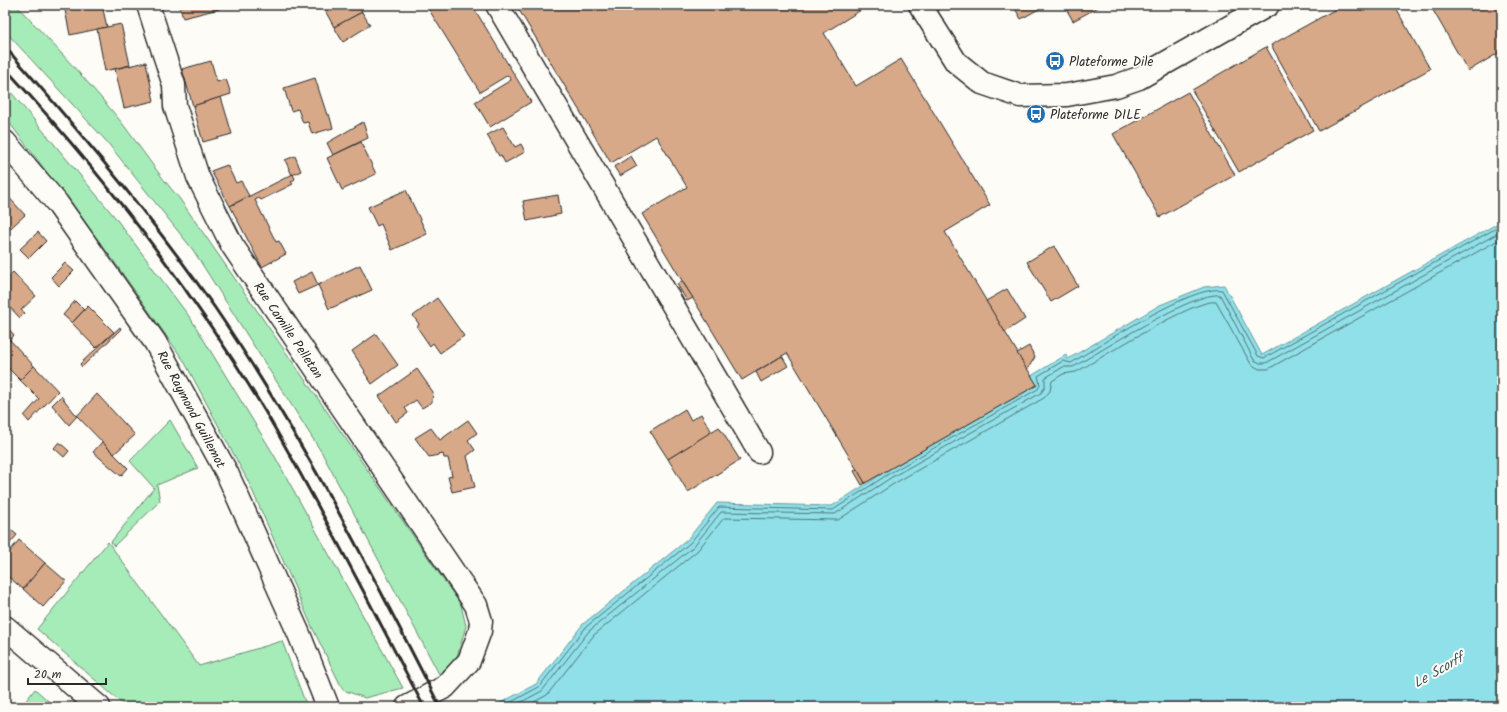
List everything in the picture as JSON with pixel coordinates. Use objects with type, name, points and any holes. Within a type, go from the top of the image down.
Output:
[{"type":"street","name":"Rue Camille Pelletan","points":[[148,5],[174,85],[175,106],[198,178],[232,245],[476,605],[480,621],[480,631],[469,662],[445,687],[407,707]]},
{"type":"street","points":[[497,5],[759,452]]},
{"type":"street","points":[[920,5],[956,62],[982,84],[1020,96],[1067,95],[1116,86],[1139,78],[1268,5]]},
{"type":"street","name":"Rue Raymond Guillemot","points":[[5,142],[57,203],[155,342],[227,473],[299,634],[328,707]]},
{"type":"street","points":[[5,627],[99,707]]},
{"type":"green space","points":[[5,5],[16,5],[70,63],[122,123],[179,198],[461,605],[466,626],[456,660],[439,674],[322,453],[193,250],[107,142],[5,31]]},
{"type":"green space","points":[[5,85],[114,216],[191,319],[274,455],[403,688],[365,698],[343,690],[313,629],[249,483],[184,361],[113,260],[5,117]]},
{"type":"green space","points":[[170,420],[198,468],[157,485],[160,501],[114,546],[111,542],[154,488],[130,461]]},
{"type":"green space","points":[[108,542],[199,666],[282,641],[307,707],[126,707],[37,629]]},
{"type":"green space","points":[[35,689],[55,707],[21,707]]},
{"type":"water","name":"Le Scorff","points":[[1502,221],[1502,707],[493,707],[536,684],[583,624],[687,540],[717,503],[832,506],[888,470],[1037,385],[1031,376],[1066,355],[1068,359],[1160,305],[1204,287],[1224,285],[1262,355]]},
{"type":"building","points":[[64,5],[102,5],[107,27],[70,35]]},
{"type":"building","points":[[179,5],[217,5],[219,9],[183,18]]},
{"type":"building","points":[[322,5],[358,5],[362,12],[334,27]]},
{"type":"building","points":[[426,5],[472,5],[531,102],[490,127],[475,102],[511,80],[508,75],[480,92]]},
{"type":"building","points":[[516,5],[869,5],[824,33],[856,86],[901,59],[990,205],[945,232],[1037,385],[865,483],[787,353],[742,380],[642,214],[687,187],[656,136],[611,163]]},
{"type":"building","points":[[1013,5],[1046,5],[1021,19]]},
{"type":"building","points":[[1064,5],[1102,5],[1073,21]]},
{"type":"building","points":[[1343,5],[1394,5],[1430,69],[1319,131],[1271,45]]},
{"type":"building","points":[[1430,5],[1502,5],[1502,51],[1468,71]]},
{"type":"building","points":[[362,12],[370,25],[343,42],[334,27]]},
{"type":"building","points":[[121,24],[130,65],[105,71],[97,29]]},
{"type":"building","points":[[1266,47],[1313,130],[1239,172],[1192,90]]},
{"type":"building","points":[[211,61],[217,82],[226,79],[231,94],[193,106],[182,69]]},
{"type":"building","points":[[146,62],[154,101],[124,108],[115,69]]},
{"type":"building","points":[[315,78],[327,115],[329,114],[333,128],[312,134],[308,122],[303,123],[298,109],[291,111],[284,88]]},
{"type":"building","points":[[1188,92],[1235,175],[1160,217],[1113,134]]},
{"type":"building","points":[[221,97],[232,134],[203,142],[193,106]]},
{"type":"building","points":[[363,122],[368,138],[333,155],[327,143]]},
{"type":"building","points":[[503,127],[515,147],[521,144],[525,152],[505,163],[501,155],[499,156],[487,135]]},
{"type":"building","points":[[361,142],[376,174],[342,190],[327,158]]},
{"type":"building","points":[[295,156],[301,171],[292,175],[285,160]]},
{"type":"building","points":[[631,156],[637,166],[620,176],[614,167]]},
{"type":"building","points":[[227,165],[236,183],[241,181],[249,196],[230,206],[211,171]]},
{"type":"building","points":[[293,174],[295,179],[291,182],[293,184],[261,200],[259,198],[255,200],[276,242],[279,241],[286,254],[262,267],[230,206]]},
{"type":"building","points":[[406,190],[427,234],[392,250],[381,224],[377,226],[368,207]]},
{"type":"building","points":[[5,193],[25,215],[5,233]]},
{"type":"building","points":[[558,195],[561,214],[527,221],[523,201]]},
{"type":"building","points":[[38,232],[46,241],[29,258],[20,249]]},
{"type":"building","points":[[1054,246],[1078,286],[1051,302],[1027,262]]},
{"type":"building","points":[[65,263],[74,271],[59,286],[51,277]]},
{"type":"building","points":[[360,265],[372,290],[329,309],[318,285]]},
{"type":"building","points":[[13,272],[36,296],[21,310],[25,313],[20,318],[5,302],[5,280]]},
{"type":"building","points":[[312,272],[318,285],[298,294],[292,282]]},
{"type":"building","points":[[682,281],[693,298],[687,301],[677,284]]},
{"type":"building","points":[[1007,289],[1025,319],[1005,332],[986,301]]},
{"type":"building","points":[[437,298],[464,336],[440,353],[433,343],[430,346],[417,327],[419,324],[413,316]]},
{"type":"building","points":[[75,301],[84,310],[72,323],[63,315]]},
{"type":"building","points":[[88,306],[114,332],[96,348],[72,323]]},
{"type":"building","points":[[5,325],[14,335],[10,340],[5,336]]},
{"type":"building","points":[[120,327],[121,329],[82,367],[80,364]]},
{"type":"building","points":[[376,334],[398,365],[372,384],[352,351]]},
{"type":"building","points":[[10,340],[34,366],[20,380],[5,365],[5,345]]},
{"type":"building","points":[[1029,346],[1035,357],[1027,370],[1017,353]]},
{"type":"building","points":[[782,356],[788,366],[761,382],[756,372]]},
{"type":"building","points":[[34,366],[58,391],[29,422],[24,416],[39,399],[20,380]]},
{"type":"building","points":[[417,369],[433,392],[432,402],[422,408],[416,400],[405,408],[408,413],[396,422],[379,396]]},
{"type":"building","points":[[97,394],[135,435],[114,454],[77,416]]},
{"type":"building","points":[[61,396],[77,416],[69,425],[52,405]]},
{"type":"building","points":[[685,409],[691,420],[701,414],[712,432],[668,459],[650,431]]},
{"type":"building","points":[[468,420],[477,433],[468,440],[475,450],[467,456],[475,487],[452,492],[448,477],[452,476],[448,458],[444,458],[443,454],[429,457],[415,438],[431,428],[440,440]]},
{"type":"building","points":[[719,427],[740,460],[688,492],[668,459]]},
{"type":"building","points":[[59,442],[69,451],[64,457],[54,448]]},
{"type":"building","points":[[102,442],[128,468],[121,476],[93,452]]},
{"type":"building","points":[[857,469],[865,483],[862,485],[854,471]]},
{"type":"building","points":[[5,525],[17,535],[5,549]]},
{"type":"building","points":[[19,540],[45,563],[23,589],[5,574],[5,557]]},
{"type":"building","points":[[45,563],[66,581],[43,607],[23,589]]},
{"type":"railway","points":[[5,47],[114,174],[166,240],[215,308],[247,356],[277,404],[334,504],[440,707]]},
{"type":"railway","points":[[5,68],[77,150],[146,236],[179,281],[240,371],[269,418],[309,490],[424,707]]},
{"type":"place","name":"Plateforme Dile","points":[[1055,61]]},
{"type":"place","name":"Plateforme DILE","points":[[1036,114]]}]
